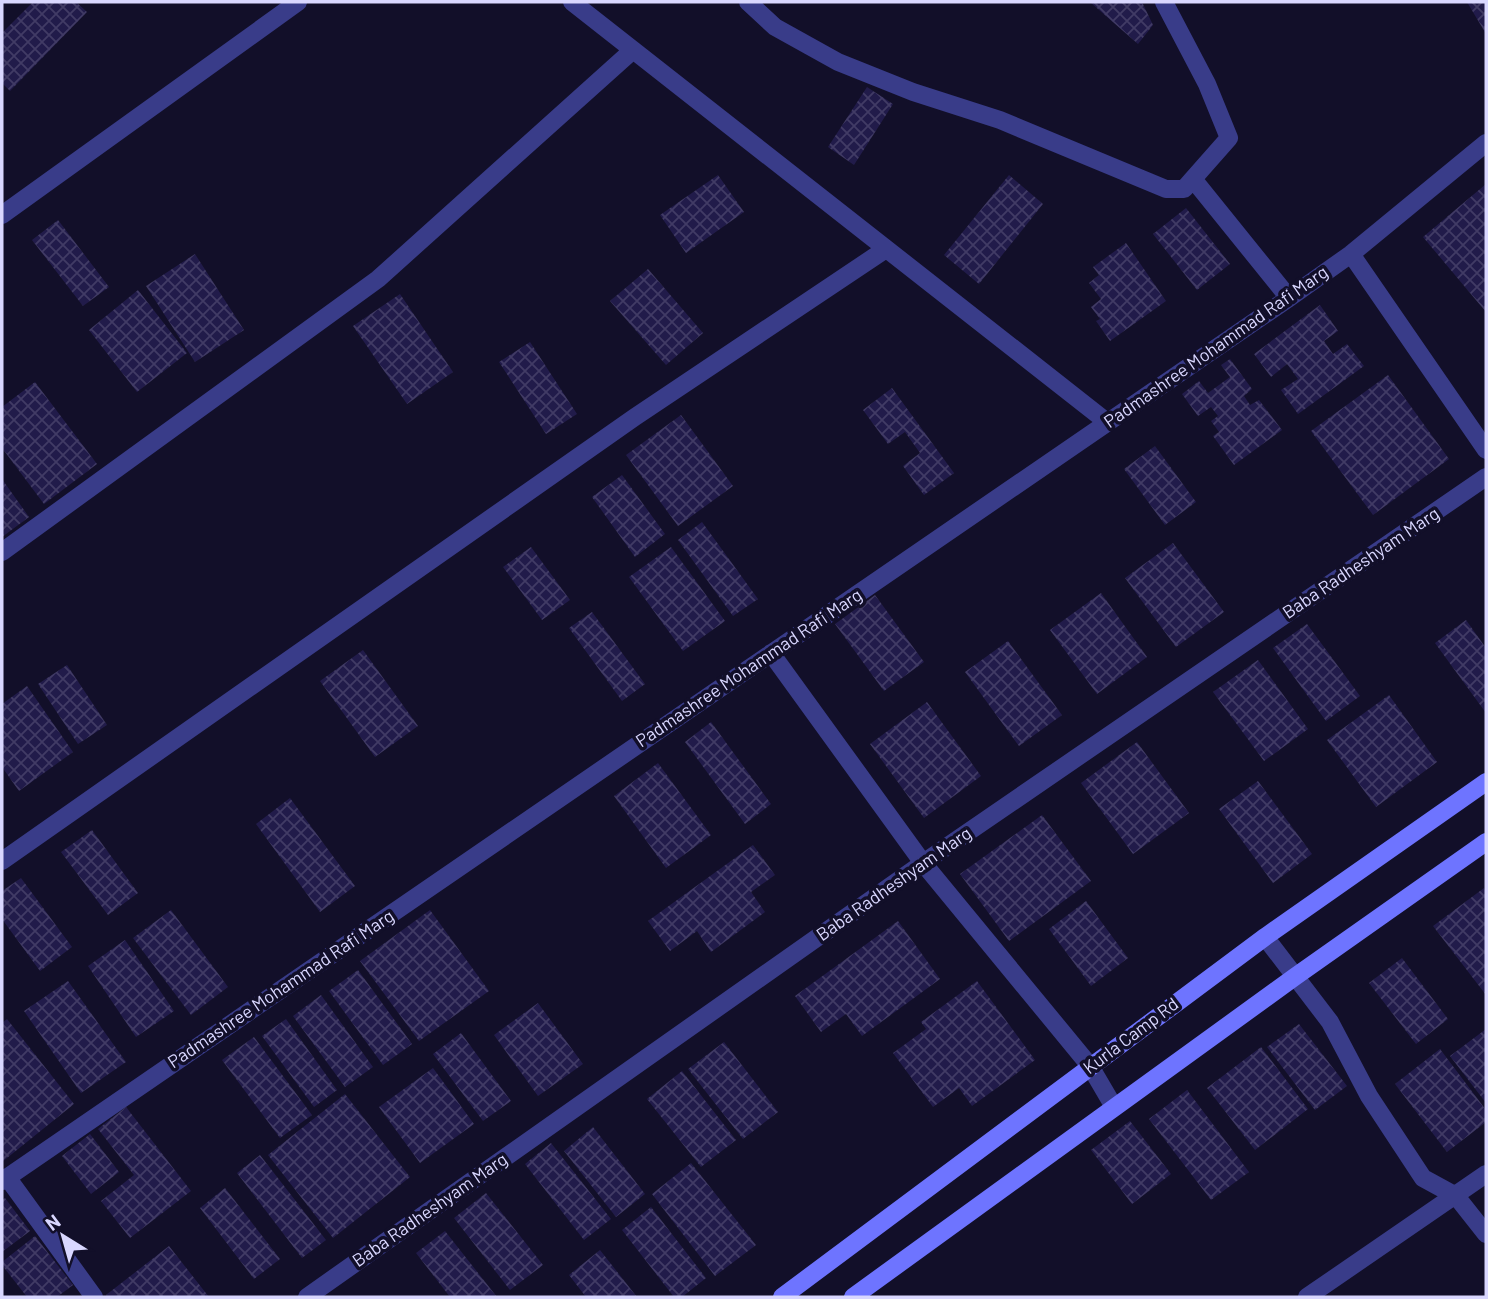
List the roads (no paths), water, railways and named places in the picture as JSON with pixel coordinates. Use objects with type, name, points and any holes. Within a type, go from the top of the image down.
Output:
[{"type":"main road","name":"Kurla Camp Rd","points":[[782,1297],[1265,937],[1486,782]]},
{"type":"main road","points":[[853,1297],[1486,842]]},
{"type":"street","points":[[2,215],[298,2]]},
{"type":"street","points":[[572,2],[1107,422]]},
{"type":"street","points":[[748,2],[775,27],[838,62],[900,87],[1000,120],[1166,188],[1184,189],[1229,138],[1207,84],[1164,2]]},
{"type":"street","points":[[2,552],[378,279],[632,50]]},
{"type":"street","name":"Padmashree Mohammad Rafi Marg","points":[[5,1179],[1289,298],[1351,254],[1486,143]]},
{"type":"street","points":[[1193,179],[1289,298]]},
{"type":"street","points":[[2,861],[635,417],[886,249]]},
{"type":"street","points":[[1351,254],[1486,450]]},
{"type":"street","name":"Baba Radheshyam Marg","points":[[307,1297],[923,863],[1486,477]]},
{"type":"street","points":[[771,653],[923,863],[1090,1066],[1114,1107]]},
{"type":"street","points":[[1265,937],[1330,1022],[1369,1096],[1423,1178],[1456,1196],[1486,1234]]},
{"type":"street","points":[[1307,1297],[1486,1174]]},
{"type":"street","points":[[5,1179],[94,1297]]}]
